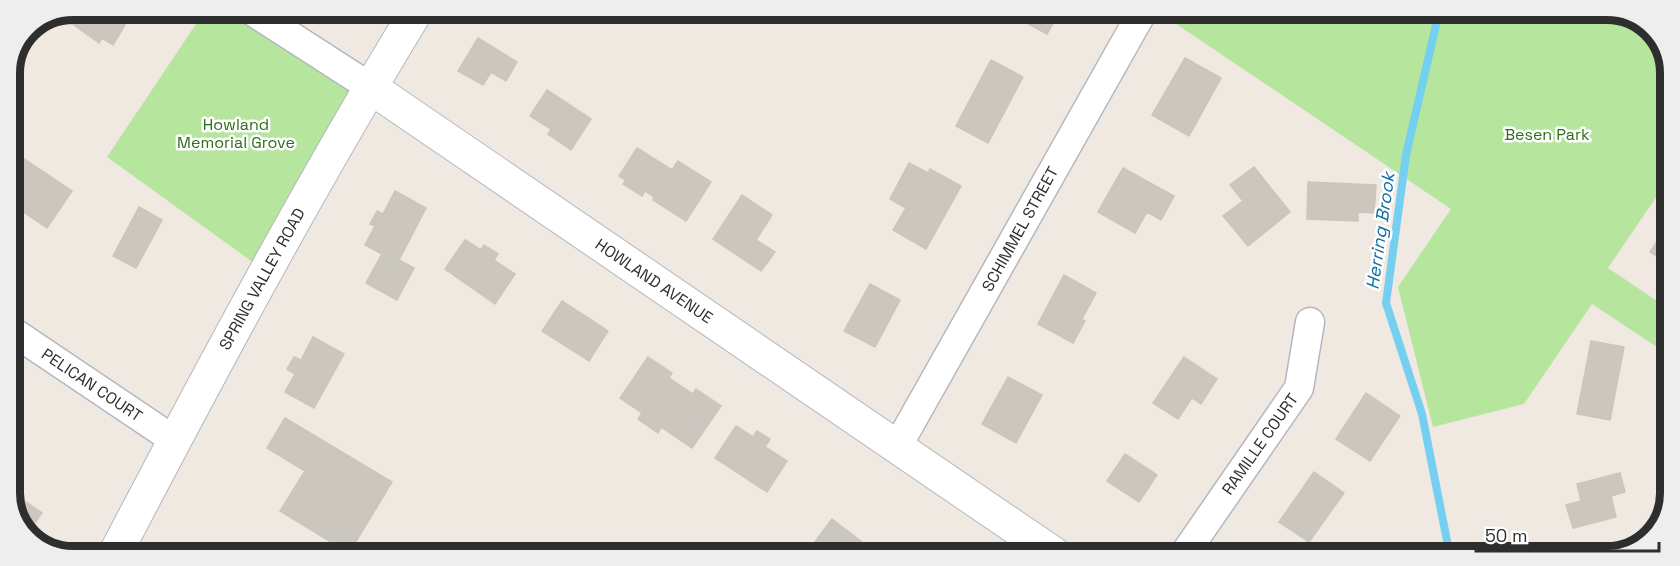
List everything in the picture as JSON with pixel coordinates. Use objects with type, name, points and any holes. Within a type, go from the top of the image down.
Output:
[{"type":"street","name":"HOWLAND AVENUE","points":[[266,20],[370,87],[1042,546]]},
{"type":"street","name":"SPRING VALLEY ROAD","points":[[119,546],[265,271],[411,20]]},
{"type":"street","name":"SCHIMMEL STREET","points":[[897,447],[1138,20]]},
{"type":"street","name":"RAMILLE COURT","points":[[1190,546],[1299,388],[1310,322]]},
{"type":"street","name":"PELICAN COURT","points":[[20,336],[174,440]]},
{"type":"green space","name":"Howland Memorial Grove","points":[[199,20],[266,20],[370,87],[265,271],[107,157]]},
{"type":"green space","name":"Besen Park","points":[[1170,20],[1615,20],[1625,22],[1640,30],[1650,40],[1660,69],[1660,192],[1608,268],[1660,303],[1660,349],[1592,304],[1524,404],[1433,427],[1398,287],[1451,209]]},
{"type":"building","points":[[68,20],[118,20],[125,25],[113,45],[102,38],[99,43]]},
{"type":"building","points":[[1021,20],[1055,20],[1047,34]]},
{"type":"building","points":[[478,38],[517,62],[506,81],[491,72],[483,85],[458,71]]},
{"type":"building","points":[[1185,58],[1221,78],[1189,136],[1152,115]]},
{"type":"building","points":[[991,60],[1023,77],[988,143],[956,126]]},
{"type":"building","points":[[547,90],[591,119],[571,150],[548,134],[551,129],[530,116]]},
{"type":"building","points":[[637,148],[672,170],[678,161],[711,182],[686,221],[653,200],[654,197],[645,191],[642,196],[623,184],[626,180],[619,176]]},
{"type":"building","points":[[20,156],[72,191],[47,228],[20,210]]},
{"type":"building","points":[[909,163],[928,173],[930,169],[961,186],[926,249],[893,230],[906,208],[890,199]]},
{"type":"building","points":[[1254,167],[1290,212],[1248,246],[1223,216],[1243,201],[1230,185]]},
{"type":"building","points":[[1123,168],[1174,196],[1161,220],[1147,212],[1135,233],[1098,212]]},
{"type":"building","points":[[1308,182],[1376,185],[1374,213],[1358,212],[1358,221],[1307,219]]},
{"type":"building","points":[[395,191],[426,208],[399,260],[414,268],[397,300],[366,283],[382,254],[365,245],[375,226],[370,224],[377,211],[383,214]]},
{"type":"building","points":[[742,195],[772,215],[756,240],[775,252],[761,271],[713,239]]},
{"type":"building","points":[[139,207],[162,220],[136,268],[113,256]]},
{"type":"building","points":[[1660,237],[1660,258],[1650,252]]},
{"type":"building","points":[[465,240],[481,250],[484,245],[498,254],[494,260],[515,274],[495,304],[445,269]]},
{"type":"building","points":[[1064,275],[1096,293],[1082,319],[1085,321],[1073,343],[1038,324]]},
{"type":"building","points":[[870,284],[900,300],[875,347],[844,331]]},
{"type":"building","points":[[562,301],[608,331],[589,361],[542,331]]},
{"type":"building","points":[[313,337],[344,354],[314,408],[285,392],[295,374],[287,369],[294,357],[301,360]]},
{"type":"building","points":[[1591,341],[1624,347],[1610,420],[1577,414]]},
{"type":"building","points":[[648,357],[672,373],[669,378],[693,394],[696,389],[721,406],[692,448],[661,427],[658,433],[638,419],[642,413],[620,398]]},
{"type":"building","points":[[1184,357],[1217,379],[1201,404],[1192,398],[1178,419],[1153,403]]},
{"type":"building","points":[[1008,377],[1042,395],[1016,443],[982,424]]},
{"type":"building","points":[[1366,393],[1400,416],[1370,461],[1336,439]]},
{"type":"building","points":[[285,418],[392,482],[353,546],[338,546],[280,511],[305,471],[267,448]]},
{"type":"building","points":[[736,426],[753,437],[757,431],[770,439],[765,447],[787,461],[767,492],[715,458]]},
{"type":"building","points":[[1125,454],[1157,475],[1139,502],[1107,481]]},
{"type":"building","points":[[1314,472],[1344,493],[1309,542],[1279,522]]},
{"type":"building","points":[[1620,473],[1625,492],[1611,496],[1616,517],[1573,528],[1566,505],[1581,501],[1577,484]]},
{"type":"building","points":[[20,498],[42,513],[31,527],[24,514]]},
{"type":"building","points":[[832,519],[867,546],[812,546]]},
{"type":"waterway","name":"Herring Brook","points":[[1437,20],[1406,155],[1386,303],[1422,414],[1448,546]]}]
